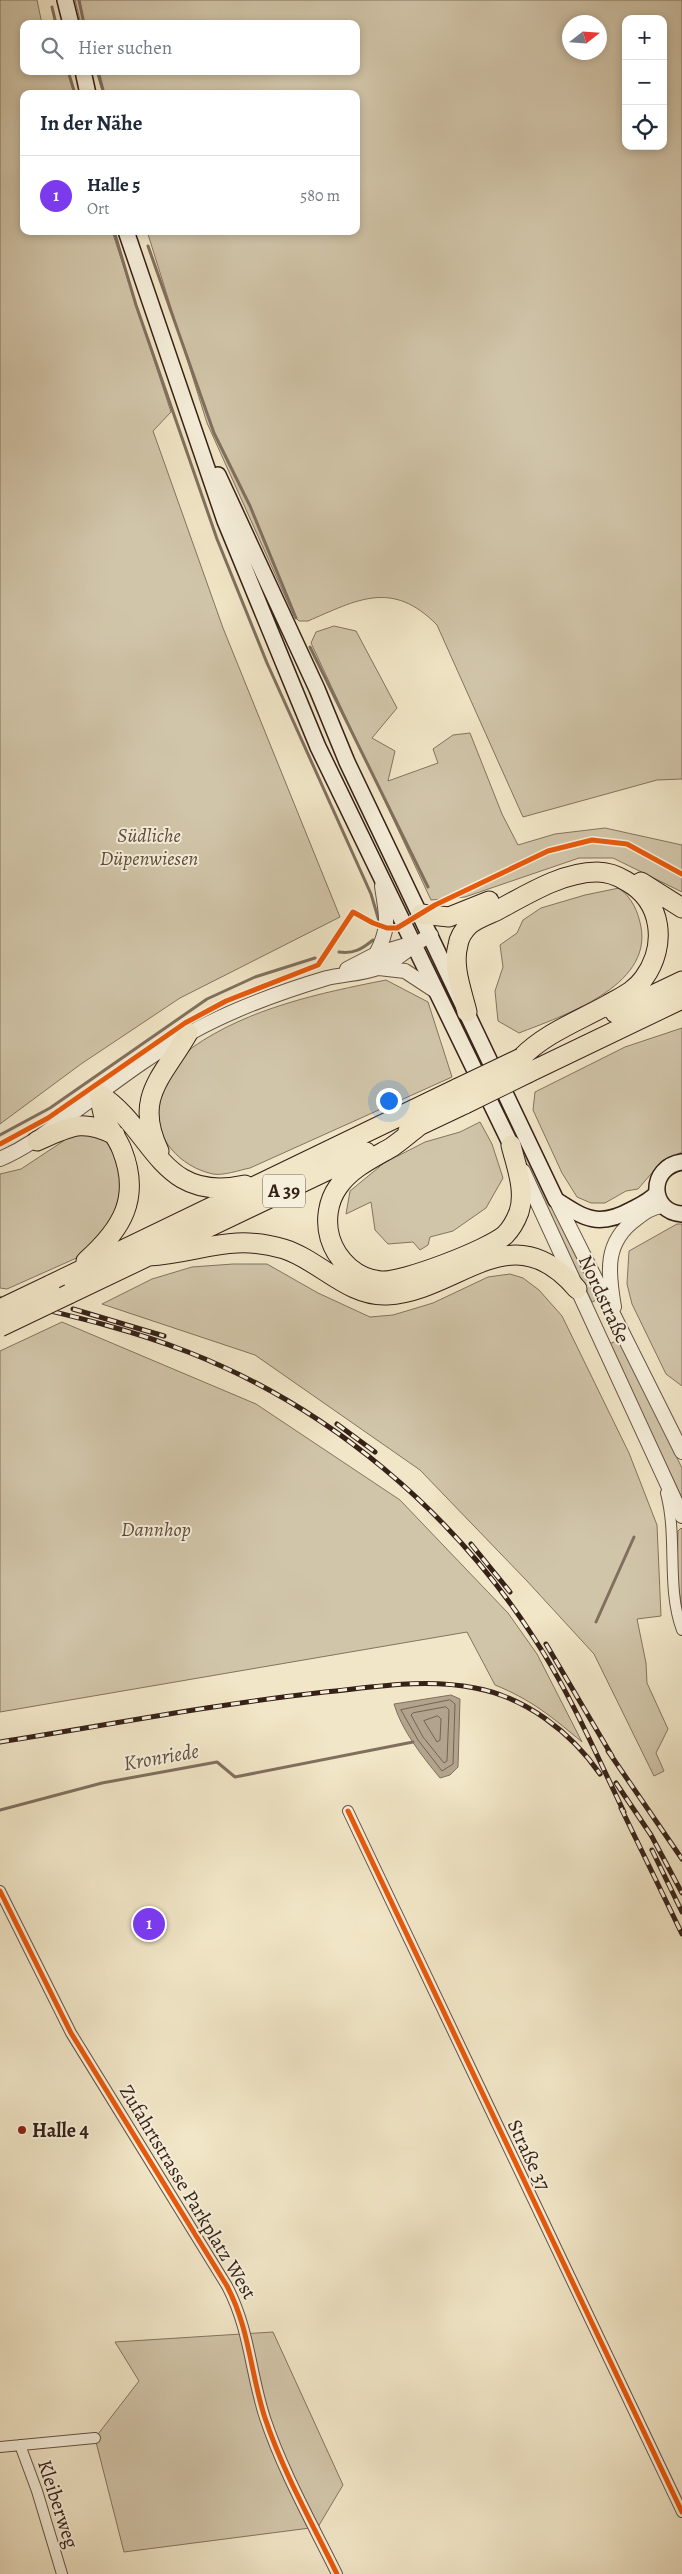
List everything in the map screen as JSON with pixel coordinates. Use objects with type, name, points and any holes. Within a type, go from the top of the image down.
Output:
[{"type":"highway","points":[[421,914],[443,918],[463,913],[554,872],[575,865],[599,866],[619,870],[682,908]]},
{"type":"highway","points":[[467,1012],[455,960],[458,945],[470,925],[533,892],[578,873],[599,872],[618,876],[641,891],[656,915],[659,930],[658,948],[643,980],[630,993],[534,1044],[525,1066]]},
{"type":"highway","name":"A 39","points":[[0,1309],[276,1177],[525,1066],[682,981]]},
{"type":"highway","name":"A 39","points":[[525,1066],[623,1028],[682,999]]},
{"type":"highway","points":[[623,1028],[646,1026],[682,1010]]},
{"type":"highway","points":[[165,1166],[152,1137],[148,1117],[150,1100],[162,1071],[188,1033]]},
{"type":"highway","points":[[71,1275],[104,1245],[118,1227],[127,1209],[131,1188],[128,1165],[115,1135],[105,1119],[99,1094]]},
{"type":"highway","points":[[99,1094],[117,1105],[165,1166],[180,1178],[202,1187],[237,1186],[276,1177]]},
{"type":"highway","name":"A 39","points":[[0,1327],[419,1126],[461,1096]]},
{"type":"highway","points":[[37,1141],[83,1125],[97,1126],[115,1135]]},
{"type":"highway","points":[[419,1126],[394,1146],[364,1162],[338,1186],[330,1202],[327,1218],[333,1250],[353,1272],[382,1281],[416,1274],[482,1248],[504,1235],[519,1212],[521,1193],[511,1145]]},
{"type":"highway","points":[[149,1256],[172,1255],[225,1243],[258,1243],[285,1249],[309,1259],[355,1288],[386,1295],[436,1281],[489,1259],[526,1256],[552,1265],[564,1274],[577,1289]]},
{"type":"main road","points":[[65,0],[70,20]]},
{"type":"main road","points":[[83,75],[87,90]]},
{"type":"main road","points":[[127,235],[225,521],[318,747],[511,1145]]},
{"type":"main road","points":[[190,417],[317,689],[347,762],[556,1200],[581,1216],[593,1220],[608,1220],[650,1200],[660,1199]]},
{"type":"main road","points":[[682,1162],[666,1168],[658,1180],[660,1199],[669,1211],[682,1214]]},
{"type":"street","points":[[377,961],[387,928],[388,917],[380,875]]},
{"type":"street","points":[[0,1159],[37,1141],[99,1094],[188,1033],[246,1006],[377,961],[431,935]]},
{"type":"street","points":[[377,961],[405,971],[438,992]]},
{"type":"street","name":"Nordstraße","points":[[511,1145],[682,1516]]},
{"type":"street","points":[[615,1317],[610,1274],[614,1243],[622,1230],[654,1207],[660,1199]]},
{"type":"street","name":"Nordstraße","points":[[556,1200],[682,1452]]},
{"type":"street","name":"Nordstraße","points":[[660,1470],[669,1503],[677,1617],[682,1630]]},
{"type":"street","name":"Straße 37","points":[[348,1810],[682,2512]]},
{"type":"street","name":"Zufahrtstrasse Parkplatz West","points":[[0,1891],[71,2033],[227,2286],[239,2310],[256,2387],[274,2444],[337,2574]]},
{"type":"street","points":[[0,2447],[95,2438]]},
{"type":"street","name":"Kleiberweg","points":[[20,2445],[37,2491],[62,2574]]},
{"type":"green space","name":"Südliche Düpenwiesen","points":[[0,0],[37,0],[41,20],[20,20],[20,75],[69,75],[73,90],[20,90],[20,235],[113,235],[171,412],[153,431],[223,628],[340,917],[180,998],[81,1064],[0,1124]]},
{"type":"green space","points":[[75,0],[682,0],[682,779],[657,780],[523,817],[437,625],[421,611],[405,602],[389,598],[358,601],[308,621],[299,621],[294,616],[207,423],[148,235],[360,235],[360,90],[102,90],[97,75],[360,75],[360,20],[80,20]]},
{"type":"green space","points":[[334,626],[356,631],[397,708],[372,738],[395,751],[388,781],[438,763],[433,749],[453,735],[470,733],[502,814],[518,845],[555,834],[605,828],[682,845],[682,892],[613,858],[579,858],[465,897],[431,900],[311,643],[316,632]]},
{"type":"green space","points":[[619,888],[634,905],[641,927],[641,948],[633,966],[619,982],[579,1008],[519,1033],[498,1021],[495,991],[503,967],[500,945],[517,933],[523,920],[541,908],[585,895]]},
{"type":"green space","points":[[386,980],[428,1002],[452,1077],[250,1168],[226,1174],[213,1174],[190,1165],[171,1149],[159,1128],[156,1104],[161,1089],[170,1073],[193,1047],[215,1033],[261,1012],[336,990]]},
{"type":"green space","points":[[682,1028],[682,1152],[663,1160],[638,1189],[626,1191],[605,1203],[591,1203],[577,1197],[562,1173],[533,1110],[535,1092],[625,1047]]},
{"type":"green space","points":[[501,1102],[597,1300],[592,1302],[497,1104]]},
{"type":"green space","points":[[480,1122],[492,1144],[503,1178],[486,1208],[453,1231],[430,1237],[428,1245],[420,1250],[413,1242],[388,1244],[375,1230],[371,1202],[346,1214],[350,1191],[384,1163],[425,1142],[460,1132]]},
{"type":"green space","points":[[93,1132],[104,1140],[117,1156],[122,1186],[121,1210],[81,1256],[7,1289],[0,1288],[0,1174],[21,1169],[71,1136]]},
{"type":"green space","points":[[677,1224],[682,1224],[682,1386],[666,1374],[632,1304],[627,1284],[629,1251]]},
{"type":"green space","points":[[267,1264],[318,1293],[370,1317],[393,1315],[433,1303],[488,1277],[510,1274],[523,1278],[539,1290],[562,1316],[629,1453],[657,1525],[661,1616],[637,1619],[646,1663],[647,1683],[668,1729],[656,1753],[664,1771],[654,1776],[594,1654],[420,1470],[255,1355],[102,1304],[152,1279],[192,1267]]},
{"type":"green space","name":"Dannhop","points":[[62,1322],[256,1404],[400,1500],[508,1613],[537,1654],[582,1742],[531,1703],[495,1685],[467,1632],[0,1712],[0,1351]]},
{"type":"green space","points":[[619,1340],[682,1468],[682,1498],[609,1344]]},
{"type":"green space","points":[[681,1528],[682,1609],[677,1579],[678,1531]]},
{"type":"green space","points":[[273,2332],[343,2485],[318,2527],[124,2552],[95,2438],[139,2381],[115,2342]]},
{"type":"water","points":[[451,1695],[460,1699],[458,1767],[450,1775],[440,1778],[407,1733],[394,1704]]},
{"type":"waterway","points":[[79,0],[83,20]]},
{"type":"waterway","points":[[52,7],[55,20]]},
{"type":"waterway","points":[[69,75],[74,90]]},
{"type":"waterway","points":[[99,75],[103,90]]},
{"type":"waterway","points":[[115,235],[136,305],[217,539],[267,663],[371,894],[379,921]]},
{"type":"waterway","points":[[148,246],[214,433],[250,506],[296,618]]},
{"type":"waterway","points":[[310,647],[428,887]]},
{"type":"waterway","points":[[339,952],[358,950],[373,940]]},
{"type":"waterway","points":[[0,1135],[50,1108],[207,999],[255,977],[315,958]]},
{"type":"waterway","name":"Kronriede","points":[[596,1622],[634,1537]]},
{"type":"waterway","name":"Kronriede","points":[[0,1810],[102,1783],[217,1762],[235,1777],[413,1742]]},
{"type":"railway","points":[[0,1299],[95,1322],[165,1343],[188,1352],[240,1375],[290,1402],[338,1433],[383,1468],[426,1507],[466,1548],[502,1592],[534,1638],[559,1680],[624,1812]]},
{"type":"railway","points":[[73,1309],[164,1336]]},
{"type":"railway","points":[[337,1424],[375,1452]]},
{"type":"railway","points":[[471,1544],[510,1592]]},
{"type":"railway","points":[[546,1644],[612,1756]]},
{"type":"railway","points":[[0,1742],[284,1697],[381,1686],[438,1684],[475,1688],[494,1693],[512,1699],[529,1708],[561,1731],[575,1744],[600,1774]]},
{"type":"railway","points":[[608,1751],[682,1859]]},
{"type":"railway","points":[[616,1783],[651,1835],[682,1893]]},
{"type":"railway","points":[[621,1808],[682,1934]]},
{"type":"railway","points":[[652,1850],[682,1912]]},
{"type":"cycle path","points":[[0,1144],[48,1118],[185,1023],[226,1001],[318,965],[353,912],[373,923],[387,928],[397,928],[435,905],[548,851],[592,840],[627,844],[682,874]]},
{"type":"cycle path","points":[[348,1811],[682,2512]]},
{"type":"cycle path","points":[[0,1891],[71,2033],[235,2302],[241,2319],[260,2401],[272,2438],[298,2497],[337,2574]]},
{"type":"place","name":"Halle 5","points":[[149,1924]]},
{"type":"place","name":"Halle 4","points":[[22,2130]]}]
